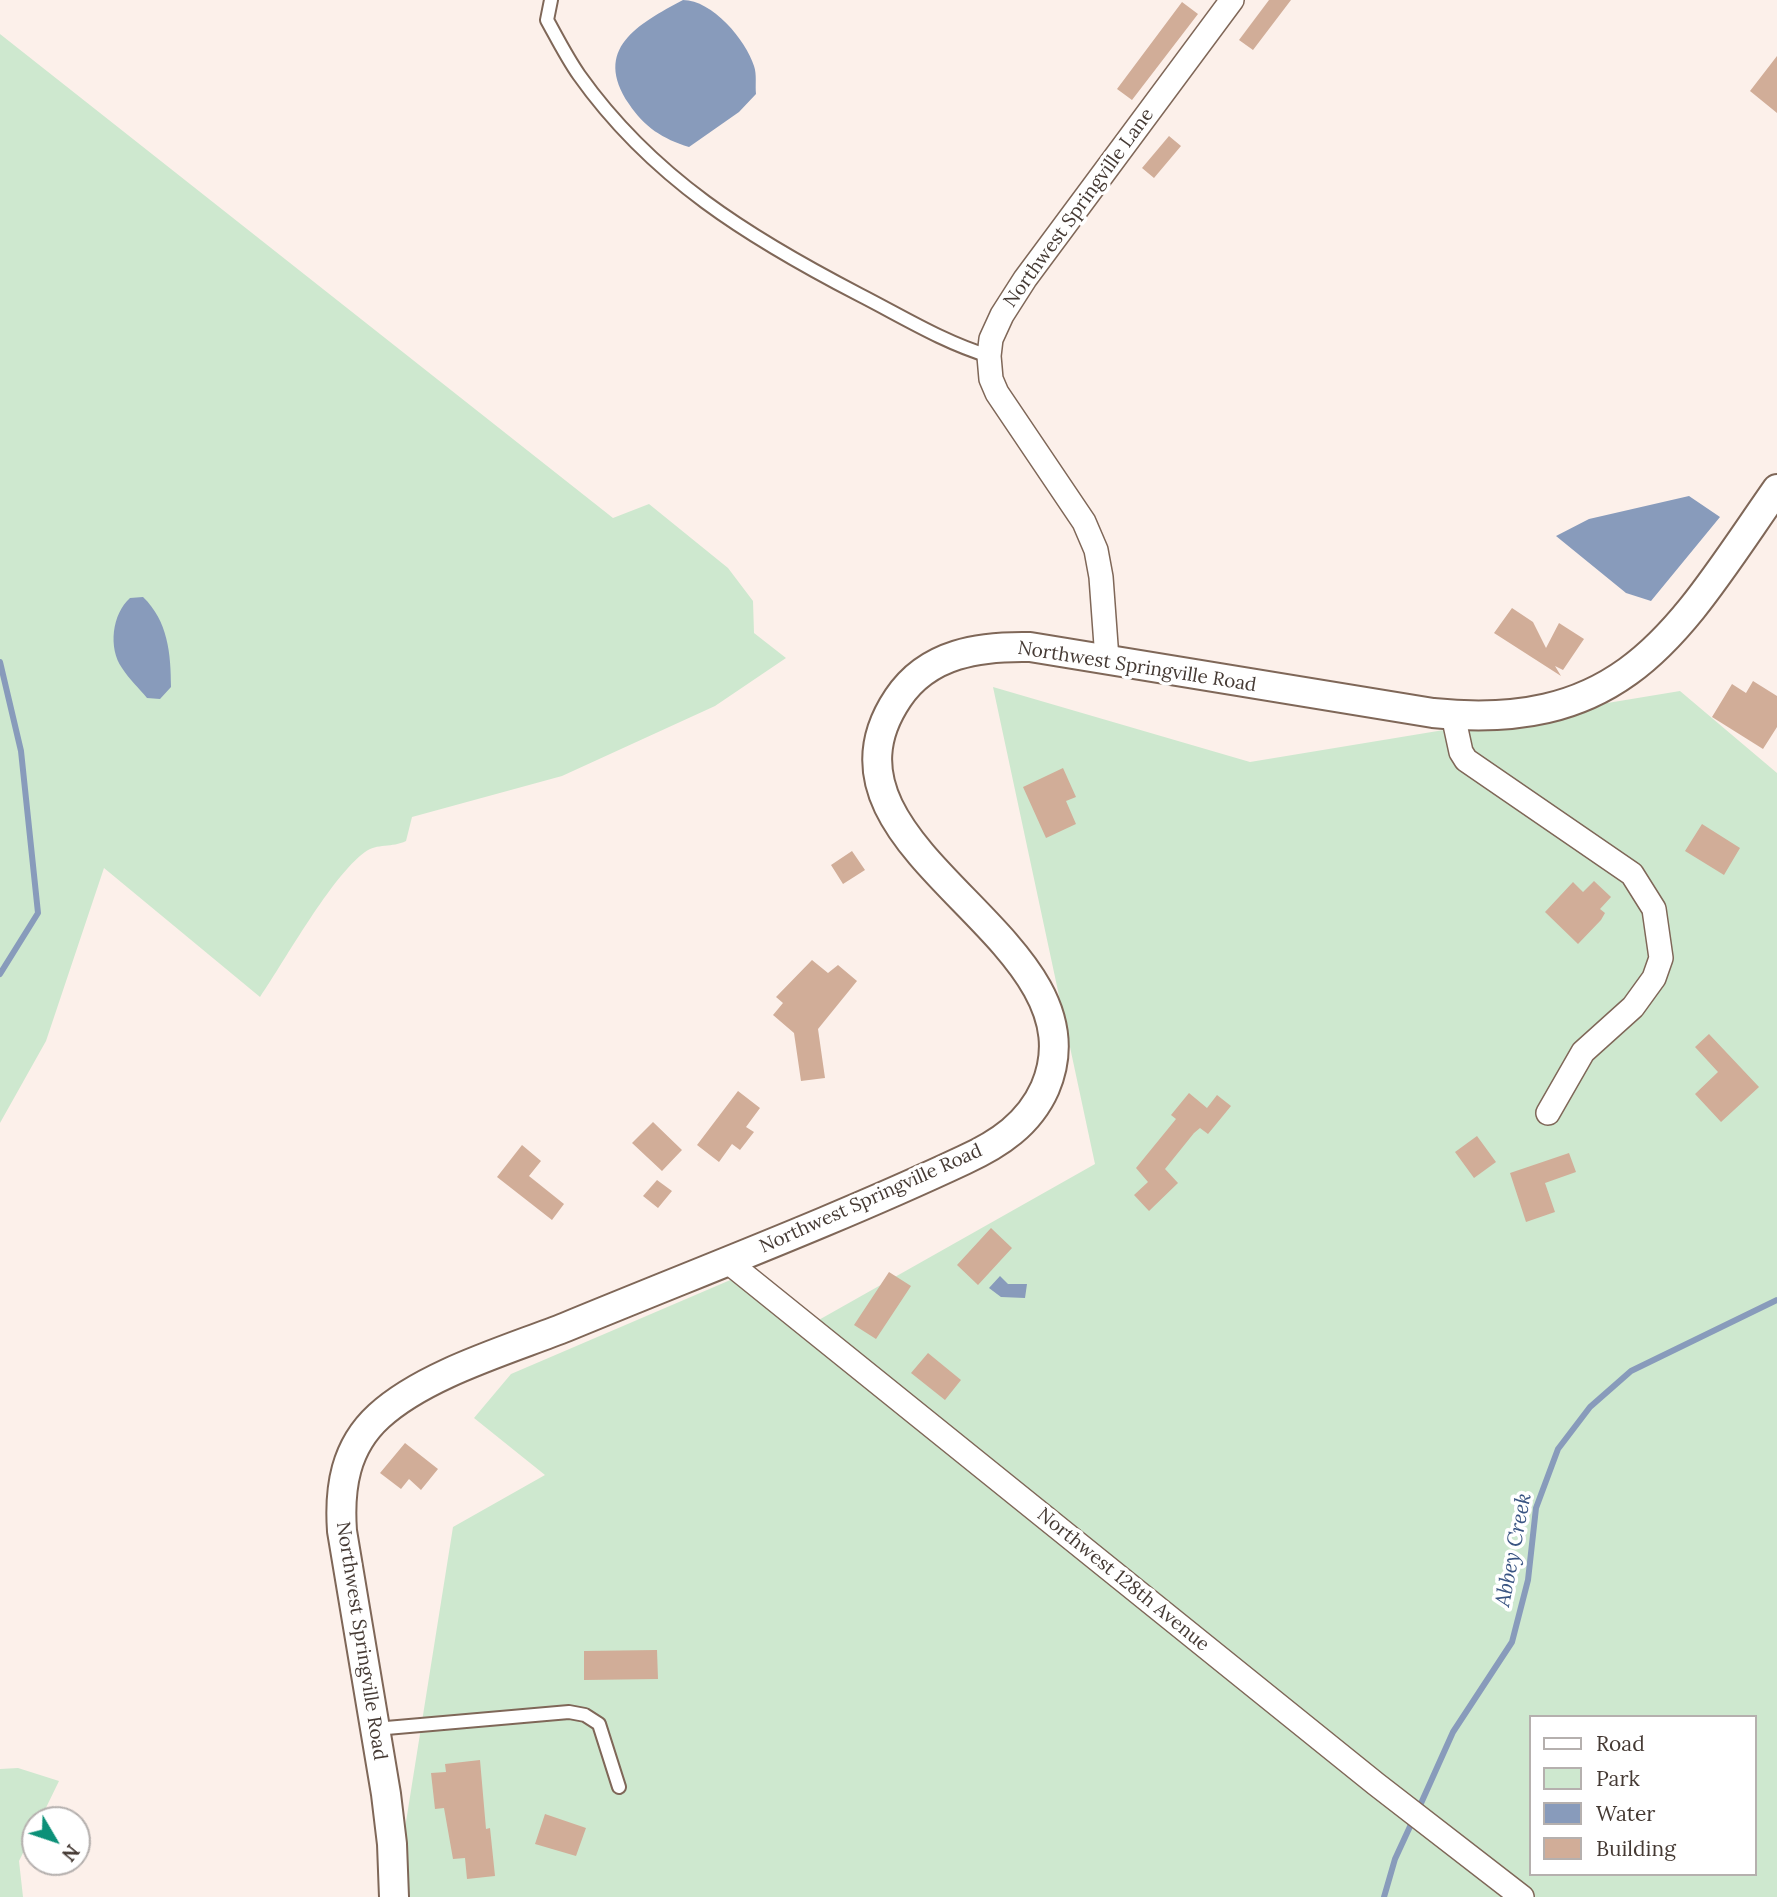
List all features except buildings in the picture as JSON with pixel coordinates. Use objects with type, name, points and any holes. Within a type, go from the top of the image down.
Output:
[{"type":"street","name":"Northwest Springville Lane","points":[[1107,659],[1096,550],[1074,504],[1006,409],[991,379],[991,338],[1025,279],[1232,0]]},
{"type":"street","name":"Northwest Springville Road","points":[[394,1897],[393,1844],[342,1531],[340,1500],[344,1474],[362,1434],[380,1415],[428,1385],[967,1159],[1019,1128],[1040,1101],[1054,1058],[1049,1019],[1032,978],[1010,948],[915,848],[886,802],[877,774],[879,747],[886,720],[899,696],[918,676],[944,658],[974,649],[1030,647],[1357,702],[1453,715],[1535,711],[1587,695],[1629,673],[1655,653],[1682,622],[1777,489]]},
{"type":"street","points":[[1453,715],[1461,752],[1466,760],[1632,874],[1654,909],[1661,958],[1654,978],[1633,1007],[1579,1057],[1548,1113]]},
{"type":"street","name":"Northwest 128th Avenue","points":[[727,1261],[1434,1831],[1522,1897]]},
{"type":"lane","points":[[551,0],[547,20],[578,75],[639,147],[711,209],[784,255],[955,345],[989,356]]},
{"type":"lane","points":[[375,1729],[569,1712],[585,1714],[598,1724],[619,1787]]},
{"type":"green space","points":[[0,34],[613,518],[649,504],[728,568],[753,601],[754,633],[786,658],[715,706],[562,776],[412,817],[406,841],[370,849],[338,880],[260,997],[104,868],[46,1041],[0,1123]]},
{"type":"green space","points":[[993,687],[1250,762],[1680,691],[1777,773],[1777,1897],[394,1897],[453,1527],[545,1475],[474,1418],[511,1374],[735,1278],[801,1330],[1095,1164]]},
{"type":"green space","points":[[18,1768],[59,1781],[47,1806],[21,1806],[19,1861],[23,1897],[0,1897],[0,1769]]},
{"type":"water","points":[[683,0],[705,7],[726,23],[744,45],[756,76],[756,94],[739,112],[689,147],[663,136],[641,119],[619,85],[616,68],[618,53],[625,40],[650,19]]},
{"type":"water","points":[[1689,496],[1720,517],[1651,601],[1626,593],[1556,536],[1589,519]]},
{"type":"water","points":[[143,597],[163,627],[169,650],[171,687],[160,699],[147,698],[125,672],[115,651],[114,632],[119,613],[130,598]]},
{"type":"water","points":[[1000,1276],[1008,1284],[1027,1284],[1025,1298],[1001,1297],[989,1288]]},
{"type":"waterway","points":[[0,662],[21,751],[38,913],[0,974]]},
{"type":"waterway","name":"Abbey Creek","points":[[1418,1810],[1453,1732],[1512,1642],[1528,1580],[1536,1508],[1558,1449],[1590,1407],[1631,1371],[1777,1300]]},
{"type":"waterway","name":"Abbey Creek","points":[[1384,1897],[1395,1859],[1413,1820]]}]
